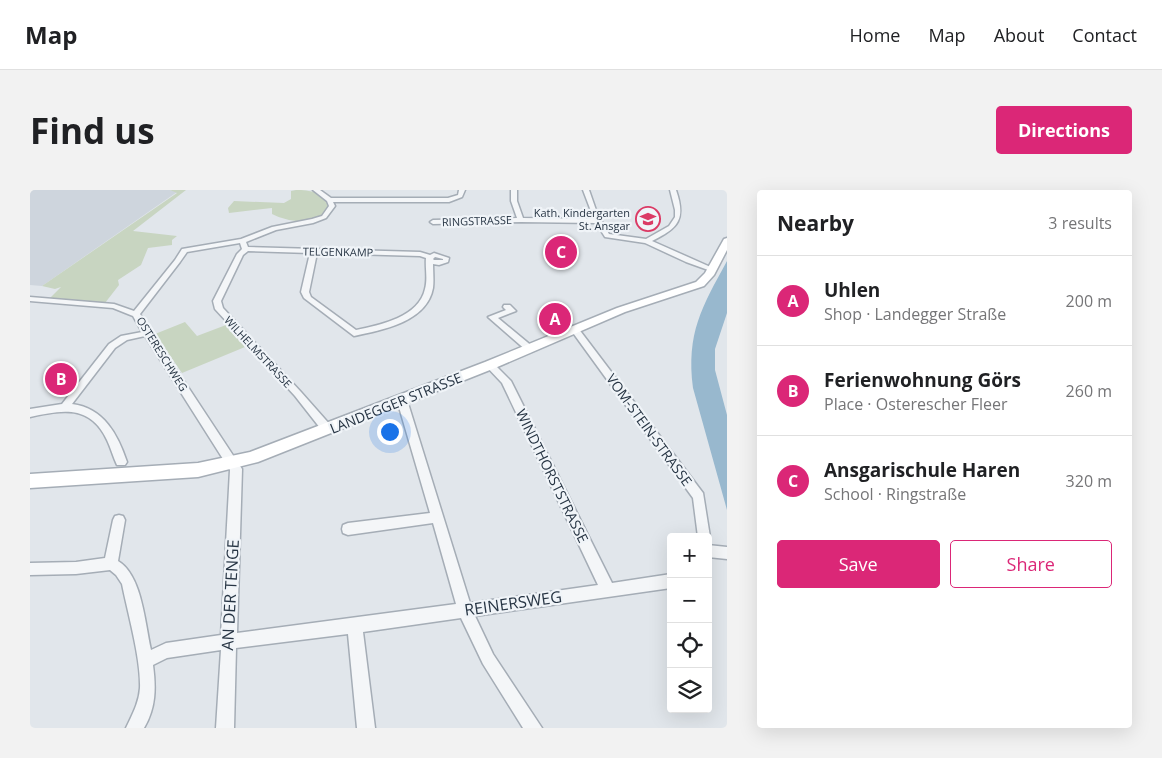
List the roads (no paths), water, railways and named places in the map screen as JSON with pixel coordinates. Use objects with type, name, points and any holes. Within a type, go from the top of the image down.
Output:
[{"type":"main road","name":"LANDEGGER STRASSE","points":[[30,481],[198,470],[252,458],[490,366],[641,302],[700,284],[704,281],[727,242]]},
{"type":"street","points":[[316,190],[330,200],[449,200],[460,196],[462,190]]},
{"type":"street","name":"RINGSTRASSE","points":[[514,190],[514,201],[521,220]]},
{"type":"street","points":[[586,190],[598,221],[607,236],[647,242],[688,261],[711,269]]},
{"type":"street","points":[[647,242],[666,233],[678,217],[680,208],[673,190]]},
{"type":"street","name":"OSTERESCHWEG","points":[[233,463],[136,314],[178,261],[184,250],[244,245],[274,228],[324,217],[332,206],[330,200]]},
{"type":"street","name":"RINGSTRASSE","points":[[433,222],[598,221]]},
{"type":"street","name":"TELGENKAMP","points":[[244,245],[314,251],[420,254],[430,258],[430,290],[422,304],[407,316],[391,323],[354,333],[308,298],[305,292],[314,251]]},
{"type":"street","name":"WILHELMSTRASSE","points":[[244,245],[217,301],[219,309],[298,394],[328,430]]},
{"type":"street","points":[[30,299],[114,306],[136,314]]},
{"type":"street","points":[[507,307],[512,311],[492,317],[530,349]]},
{"type":"street","name":"VOM-STEIN-STRASSE","points":[[575,330],[699,497],[704,533]]},
{"type":"street","points":[[65,407],[112,346],[124,338],[147,333]]},
{"type":"street","name":"WINDTHORSTSTRASSE","points":[[490,366],[506,381],[608,590]]},
{"type":"street","points":[[402,400],[465,610],[488,659],[533,728]]},
{"type":"street","points":[[30,413],[65,407],[90,413],[103,423],[116,443],[121,462]]},
{"type":"street","name":"AN DER TENGE","points":[[225,728],[227,643],[236,476],[233,463]]},
{"type":"street","points":[[348,529],[437,517]]},
{"type":"street","points":[[111,564],[119,520]]},
{"type":"street","points":[[712,551],[727,553]]},
{"type":"street","points":[[30,569],[76,568],[111,564],[122,570],[129,582],[145,661],[148,688],[143,714],[135,728]]},
{"type":"street","name":"REINERSWEG","points":[[145,661],[166,651],[667,582]]},
{"type":"street","points":[[355,626],[366,728]]},
{"type":"water","points":[[727,261],[727,313],[715,349],[715,370],[727,415],[727,510],[693,388],[691,369],[694,336],[698,321],[703,307]]},
{"type":"place","name":"Kath. Kindergarten St. Ansgar","points":[[648,219]]},
{"type":"place","name":"Ansgarischule Haren","points":[[561,252]]},
{"type":"place","name":"Uhlen","points":[[555,319]]},
{"type":"place","name":"Ferienwohnung Görs","points":[[61,379]]}]
